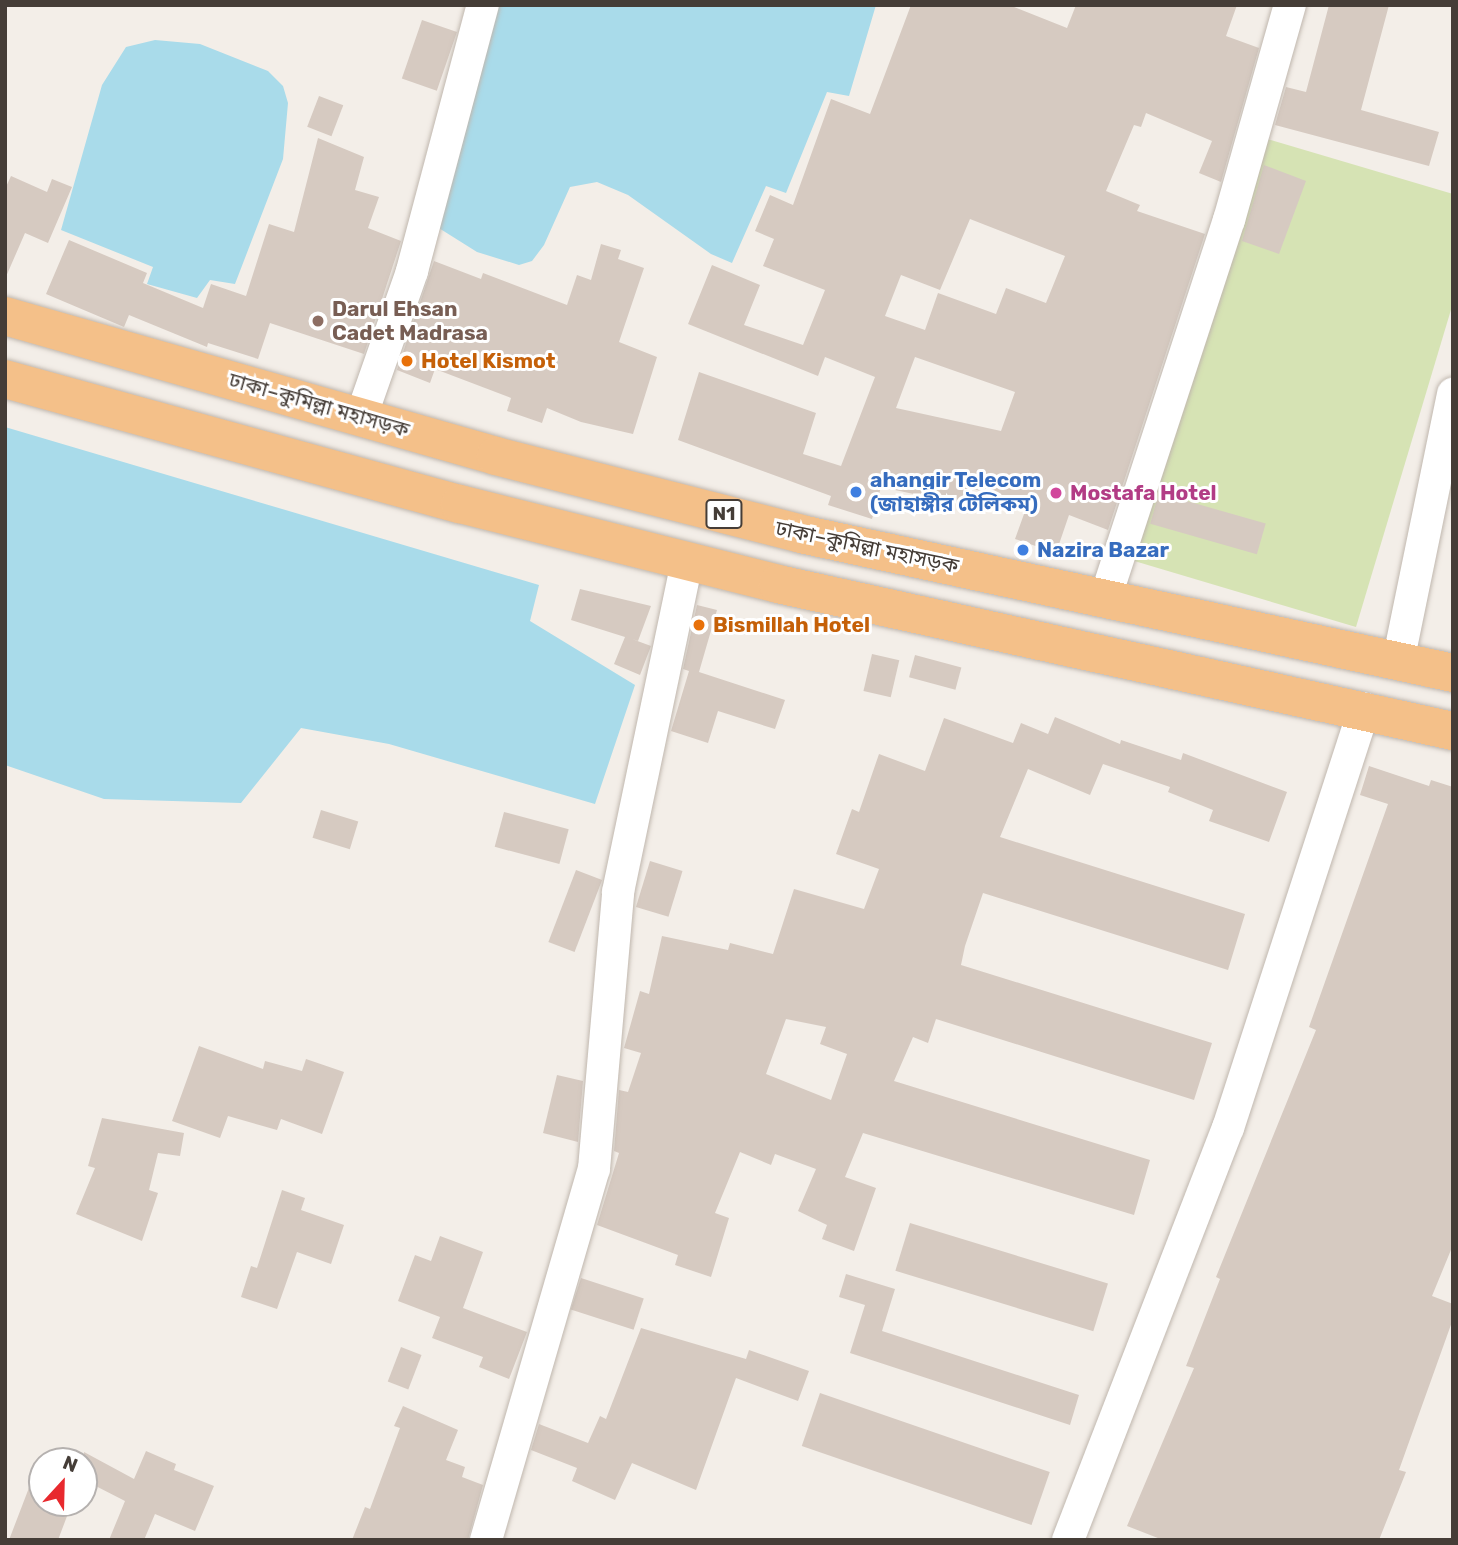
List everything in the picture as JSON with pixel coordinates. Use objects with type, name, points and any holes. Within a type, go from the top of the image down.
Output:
[{"type":"highway","name":"ঢাকা–কুমিল্লা মহাসড়ক","points":[[5,316],[361,417],[801,534],[1453,673]]},
{"type":"highway","points":[[5,379],[687,562],[1364,709],[1453,731]]},
{"type":"street","points":[[361,417],[412,271],[483,5]]},
{"type":"street","points":[[1105,599],[1229,220],[1290,5]]},
{"type":"street","points":[[1398,662],[1453,394]]},
{"type":"street","points":[[486,1540],[594,1169],[618,892],[687,562]]},
{"type":"street","points":[[1068,1540],[1228,1128],[1364,709]]},
{"type":"green space","points":[[1257,136],[1453,194],[1453,303],[1356,627],[1131,560]]},
{"type":"water","points":[[498,5],[876,5],[849,96],[827,92],[786,193],[766,186],[732,263],[711,254],[628,195],[597,182],[570,187],[544,245],[532,261],[519,265],[477,252],[434,225]]},
{"type":"water","points":[[155,40],[200,44],[268,71],[283,86],[288,103],[283,159],[235,284],[210,280],[197,298],[147,284],[153,267],[61,230],[102,85],[126,47]]},
{"type":"water","points":[[5,427],[539,585],[530,621],[635,685],[595,804],[389,744],[301,728],[241,803],[104,799],[5,765]]},
{"type":"building","points":[[911,5],[1009,5],[1067,28],[1076,5],[1237,5],[1226,36],[1259,48],[1221,182],[1199,173],[1212,141],[1146,113],[1141,127],[1134,125],[1106,191],[1140,205],[1137,211],[1205,234],[1108,530],[1069,515],[1056,553],[1015,539],[1028,503],[969,488],[965,505],[881,487],[872,519],[828,505],[831,496],[678,440],[699,372],[816,413],[803,454],[841,466],[875,377],[825,357],[818,376],[688,324],[712,265],[760,285],[744,325],[803,345],[825,290],[763,266],[774,239],[755,231],[770,195],[793,205],[831,99],[870,114]],"holes":[[[970,219],[1065,256],[1046,303],[1006,288],[996,314],[938,293],[925,330],[885,316],[901,275],[940,290]],[[915,357],[1015,392],[1001,431],[896,408]]]},
{"type":"building","points":[[1329,5],[1389,5],[1361,110],[1439,132],[1429,166],[1275,125],[1286,87],[1306,92]]},
{"type":"building","points":[[422,20],[457,32],[437,91],[402,79]]},
{"type":"building","points":[[319,96],[343,105],[331,136],[307,127]]},
{"type":"building","points":[[318,138],[364,157],[355,190],[379,197],[368,228],[401,241],[364,354],[270,323],[258,359],[208,343],[207,347],[129,315],[124,327],[46,294],[69,240],[147,273],[143,283],[203,308],[211,284],[246,296],[269,224],[294,232]]},
{"type":"building","points":[[1264,165],[1306,181],[1279,254],[1242,241]]},
{"type":"building","points":[[11,176],[47,192],[52,179],[72,187],[48,243],[25,233],[5,279],[5,189]]},
{"type":"building","points":[[601,244],[621,250],[618,259],[644,268],[619,342],[657,357],[633,434],[581,422],[547,408],[542,423],[507,411],[511,398],[435,369],[430,383],[397,370],[434,261],[481,279],[483,273],[567,305],[577,275],[591,280]]},
{"type":"building","points":[[1159,493],[1266,524],[1257,554],[1150,524]]},
{"type":"building","points":[[580,589],[651,606],[638,641],[632,639],[651,646],[640,675],[614,664],[625,637],[571,620]]},
{"type":"building","points":[[697,605],[717,610],[699,672],[785,700],[775,729],[718,711],[708,743],[671,731],[689,671],[683,669]]},
{"type":"building","points":[[872,654],[899,660],[891,697],[863,691]]},
{"type":"building","points":[[915,655],[961,667],[955,690],[909,677]]},
{"type":"building","points":[[1055,717],[1120,744],[1121,740],[1181,760],[1183,753],[1287,792],[1269,842],[1209,821],[1213,810],[1168,792],[1170,787],[1103,764],[1090,795],[1028,769],[1000,837],[1245,914],[1228,970],[983,893],[965,946],[961,965],[1212,1043],[1194,1100],[936,1019],[928,1043],[913,1037],[894,1081],[1150,1160],[1134,1215],[863,1133],[845,1177],[876,1188],[854,1251],[822,1239],[827,1225],[798,1211],[816,1169],[775,1154],[771,1165],[740,1152],[715,1213],[729,1218],[711,1277],[675,1265],[678,1255],[597,1225],[619,1153],[614,1151],[619,1090],[628,1092],[641,1053],[624,1048],[640,991],[649,994],[662,936],[728,950],[730,943],[773,954],[794,889],[864,909],[879,869],[836,854],[852,809],[859,812],[879,754],[925,771],[944,718],[1013,743],[1021,723],[1048,734]],"holes":[[[786,1019],[826,1027],[820,1044],[847,1054],[831,1100],[766,1074]]]},
{"type":"building","points":[[1369,766],[1429,786],[1431,780],[1453,787],[1453,1245],[1432,1296],[1453,1304],[1453,1319],[1399,1470],[1406,1472],[1379,1540],[1163,1540],[1127,1526],[1194,1368],[1186,1366],[1220,1279],[1216,1277],[1316,1030],[1309,1027],[1388,804],[1360,795]]},
{"type":"building","points":[[321,810],[358,821],[350,849],[313,838]]},
{"type":"building","points":[[504,812],[569,829],[559,864],[495,847]]},
{"type":"building","points":[[650,861],[683,871],[668,917],[636,907]]},
{"type":"building","points":[[576,870],[602,880],[575,952],[548,942]]},
{"type":"building","points":[[199,1046],[263,1069],[265,1061],[302,1071],[306,1059],[344,1072],[322,1134],[281,1119],[277,1130],[228,1116],[220,1138],[172,1121]]},
{"type":"building","points":[[557,1075],[583,1081],[578,1142],[543,1133]]},
{"type":"building","points":[[102,1118],[184,1133],[180,1156],[158,1153],[149,1190],[158,1193],[142,1241],[76,1214],[95,1168],[88,1166]]},
{"type":"building","points":[[282,1190],[305,1198],[301,1210],[344,1225],[331,1264],[297,1252],[277,1309],[241,1297],[251,1266],[257,1268]]},
{"type":"building","points":[[910,1223],[1108,1284],[1093,1331],[895,1271]]},
{"type":"building","points":[[440,1236],[483,1252],[463,1308],[527,1332],[509,1379],[479,1367],[483,1357],[432,1338],[440,1317],[398,1301],[415,1255],[431,1261]]},
{"type":"building","points":[[846,1274],[895,1289],[882,1331],[1079,1395],[1070,1425],[850,1353],[865,1305],[839,1297]]},
{"type":"building","points":[[581,1278],[644,1298],[634,1330],[571,1309]]},
{"type":"building","points":[[641,1328],[746,1359],[749,1350],[809,1371],[798,1401],[736,1378],[696,1490],[632,1463],[615,1500],[572,1481],[577,1468],[531,1450],[539,1424],[588,1443],[600,1416],[606,1419]]},
{"type":"building","points":[[401,1347],[422,1355],[408,1389],[388,1382]]},
{"type":"building","points":[[820,1393],[1050,1472],[1032,1525],[802,1446]]},
{"type":"building","points":[[403,1406],[458,1430],[446,1460],[465,1467],[462,1477],[483,1485],[468,1540],[352,1540],[365,1507],[370,1509],[400,1428],[394,1426]]},
{"type":"building","points":[[146,1451],[176,1464],[174,1470],[214,1486],[195,1531],[155,1514],[144,1540],[109,1540],[125,1501],[98,1487],[98,1460],[134,1479]]},
{"type":"building","points":[[28,1490],[28,1517],[67,1517],[58,1540],[9,1540]]},
{"type":"place","name":"Darul Ehsan Cadet Madrasa","points":[[318,321]]},
{"type":"place","name":"Hotel Kismot","points":[[407,361]]},
{"type":"place","name":"ahangir Telecom (জাহাঙ্গীর টেলিকম)","points":[[856,492]]},
{"type":"place","name":"Mostafa Hotel","points":[[1056,493]]},
{"type":"place","name":"Nazira Bazar","points":[[1023,550]]},
{"type":"place","name":"Bismillah Hotel","points":[[699,625]]}]
